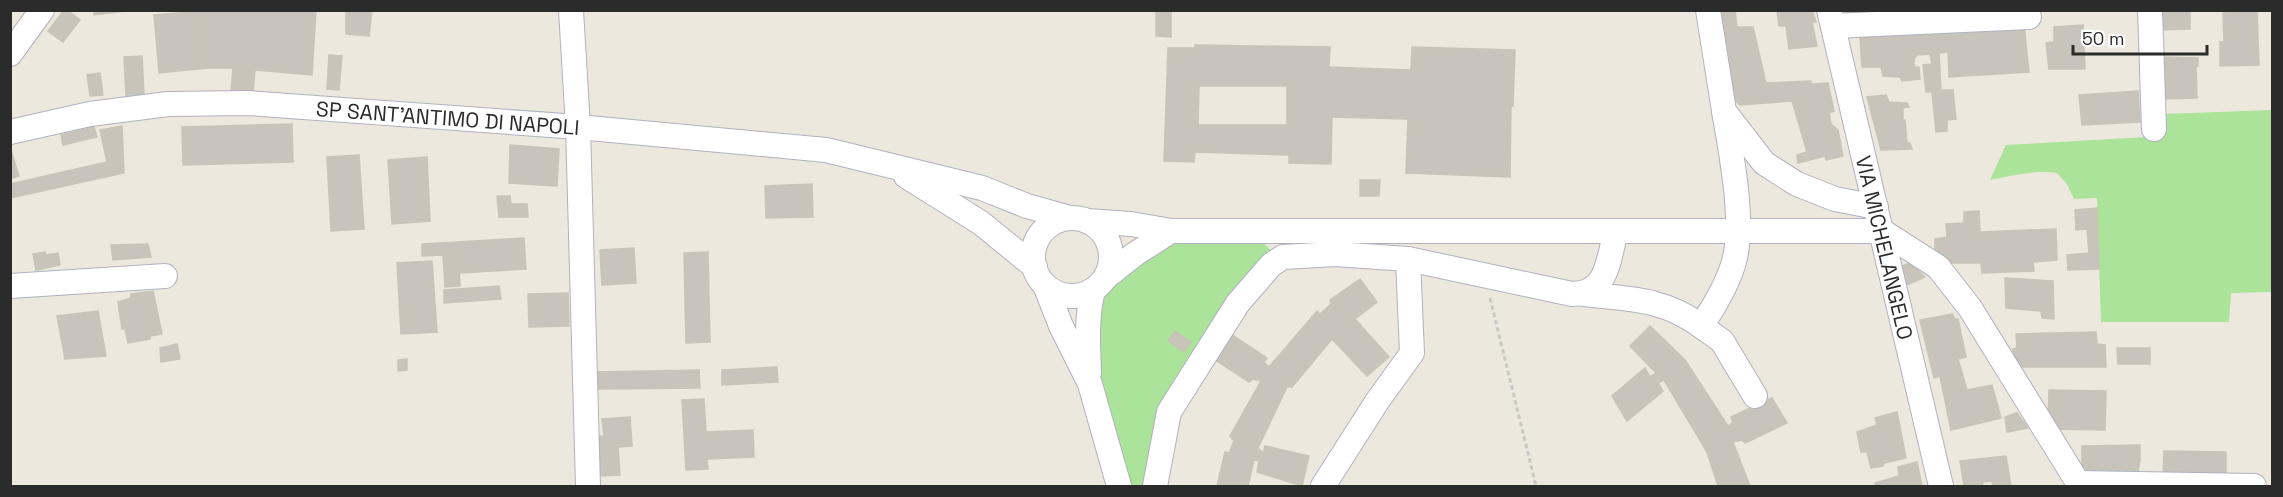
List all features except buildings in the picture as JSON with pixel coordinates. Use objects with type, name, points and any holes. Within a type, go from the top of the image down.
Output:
[{"type":"street","points":[[10,54],[42,10]]},
{"type":"street","points":[[571,10],[578,127],[588,486]]},
{"type":"street","points":[[1701,326],[1715,304],[1734,263],[1740,231],[1708,10]]},
{"type":"street","points":[[2150,10],[2154,129]]},
{"type":"street","points":[[1831,19],[2029,16]]},
{"type":"street","name":"VIA MICHELANGELO","points":[[1831,19],[1941,486]]},
{"type":"street","name":"SP SANT'ANTIMO DI NAPOLI","points":[[10,132],[90,114],[168,104],[248,103],[578,127],[826,150],[982,188],[1027,206],[1078,220],[1131,224],[1171,231],[1882,231]]},
{"type":"street","points":[[1724,111],[1764,163],[1797,183],[1835,199],[1876,207]]},
{"type":"street","name":"SP SANT'ANTIMO DI NAPOLI","points":[[886,163],[981,224],[1040,276]]},
{"type":"street","points":[[1090,384],[1089,309],[1110,265],[1111,251],[1107,239],[1098,228],[1078,220],[1048,226],[1035,245],[1033,256],[1061,326],[1090,384],[1119,486]]},
{"type":"street","points":[[1040,276],[1063,295],[1084,294],[1135,254],[1171,231]]},
{"type":"street","points":[[1584,294],[1597,288],[1602,279],[1616,231]]},
{"type":"street","points":[[1882,231],[1938,267],[1951,283],[1970,308],[2079,485],[2254,486]]},
{"type":"street","points":[[1155,486],[1169,412],[1238,303],[1271,265],[1283,257],[1335,254],[1408,259],[1572,294],[1663,304],[1684,314],[1722,341],[1755,396]]},
{"type":"street","points":[[1323,486],[1377,400],[1412,352],[1408,259]]},
{"type":"street","points":[[10,286],[165,276]]},
{"type":"path","points":[[1485,276],[1536,486]]},
{"type":"green space","points":[[2272,110],[2272,292],[2231,293],[2229,322],[2101,322],[2097,198],[2074,199],[2067,184],[2057,173],[2032,173],[1990,180],[2006,145],[2164,136],[2164,114]]},
{"type":"green space","points":[[1260,240],[1274,253],[1229,299],[1148,486],[1130,486],[1099,387],[1099,302],[1111,286],[1172,241]]}]
